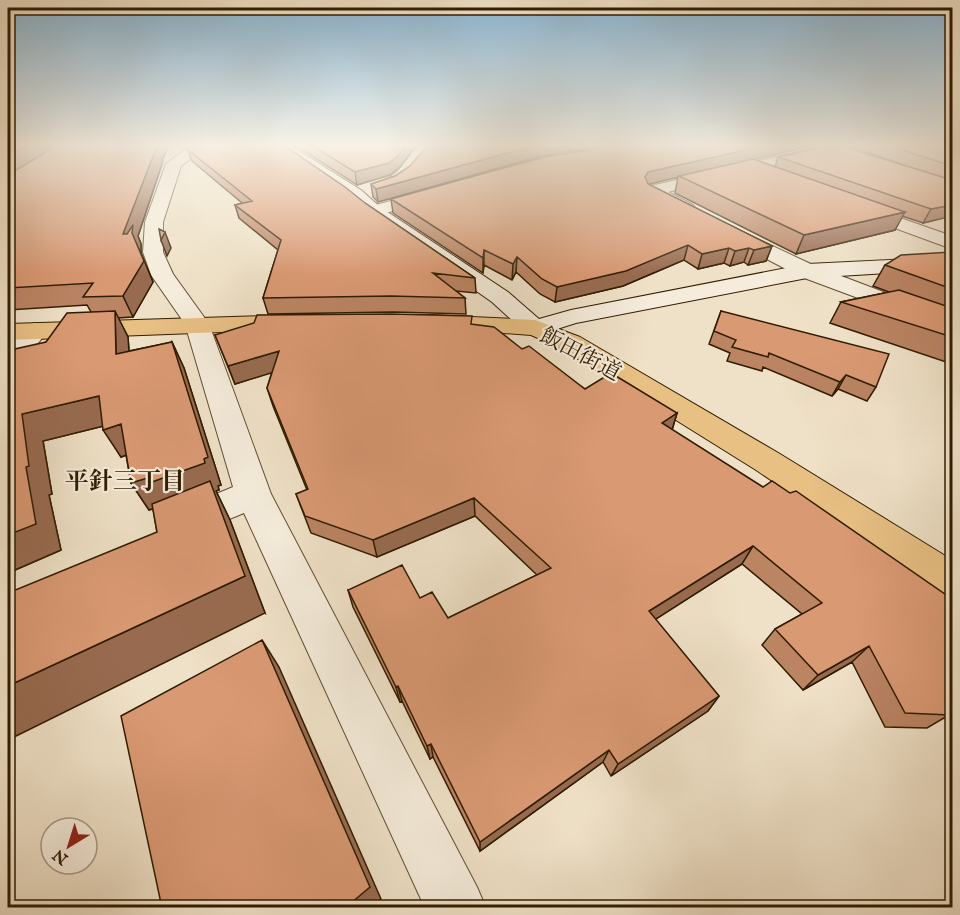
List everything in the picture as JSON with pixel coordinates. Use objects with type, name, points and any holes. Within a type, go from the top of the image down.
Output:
[{"type":"main road","name":"飯田街道","points":[[405,321],[497,324],[535,328],[571,344],[768,462],[952,581]]},
{"type":"main road","points":[[21,331],[324,322]]},
{"type":"street","points":[[165,189],[154,222],[153,252],[162,275],[197,324],[253,494],[456,908]]},
{"type":"street","points":[[347,189],[374,211],[500,297],[535,328],[571,317],[807,272],[952,263]]},
{"type":"street","points":[[355,194],[373,189]]},
{"type":"street","points":[[662,189],[652,191],[807,272],[952,326]]},
{"type":"street","points":[[374,211],[451,190]]},
{"type":"street","points":[[836,200],[952,243]]},
{"type":"street","points":[[8,361],[21,331]]},
{"type":"street","points":[[146,537],[253,494]]},
{"type":"building","points":[[8,189],[141,189],[123,234],[127,234],[133,225],[132,233],[144,261],[123,296],[83,297],[93,283],[8,288]]},
{"type":"building","points":[[237,189],[347,189],[475,278],[433,273],[465,298],[391,296],[263,298],[281,240],[235,205],[252,201]]},
{"type":"building","points":[[429,189],[657,189],[772,246],[735,251],[729,248],[702,254],[688,245],[626,271],[557,287],[542,279],[517,257],[513,264],[484,250],[483,258],[391,199]]},
{"type":"building","points":[[706,189],[838,189],[905,212],[804,235]]},
{"type":"building","points":[[871,189],[952,189],[952,205],[931,209]]},
{"type":"building","points":[[159,229],[165,232],[161,240]]},
{"type":"building","points":[[952,252],[952,289],[885,265],[901,255]]},
{"type":"building","points":[[899,290],[952,308],[952,337],[841,302]]},
{"type":"building","points":[[115,311],[116,354],[172,342],[208,457],[204,459],[205,463],[152,482],[151,477],[131,483],[121,424],[103,430],[99,396],[22,414],[29,466],[26,467],[36,524],[8,535],[8,364],[12,363],[15,349],[46,342],[67,313]]},
{"type":"building","points":[[721,311],[889,354],[876,387],[846,375],[840,382],[769,353],[768,357],[732,347],[736,340],[714,331]]},
{"type":"building","points":[[257,315],[472,316],[471,324],[494,327],[522,349],[529,346],[585,389],[611,373],[677,413],[662,423],[763,487],[772,481],[790,493],[796,491],[952,599],[952,712],[949,715],[905,713],[869,646],[818,675],[775,629],[822,603],[753,546],[649,611],[719,696],[618,764],[609,750],[480,842],[431,744],[427,746],[398,686],[396,687],[348,590],[402,565],[420,598],[432,592],[448,618],[551,568],[474,498],[373,540],[305,516],[296,494],[308,489],[267,388],[279,351],[228,366],[215,335],[254,323]]},
{"type":"building","points":[[210,481],[245,576],[8,686],[8,593],[157,532],[152,504]]},
{"type":"building","points":[[262,640],[370,887],[345,908],[162,908],[121,716]]},
{"type":"district","name":"平針三丁目","points":[[125,481]]}]
